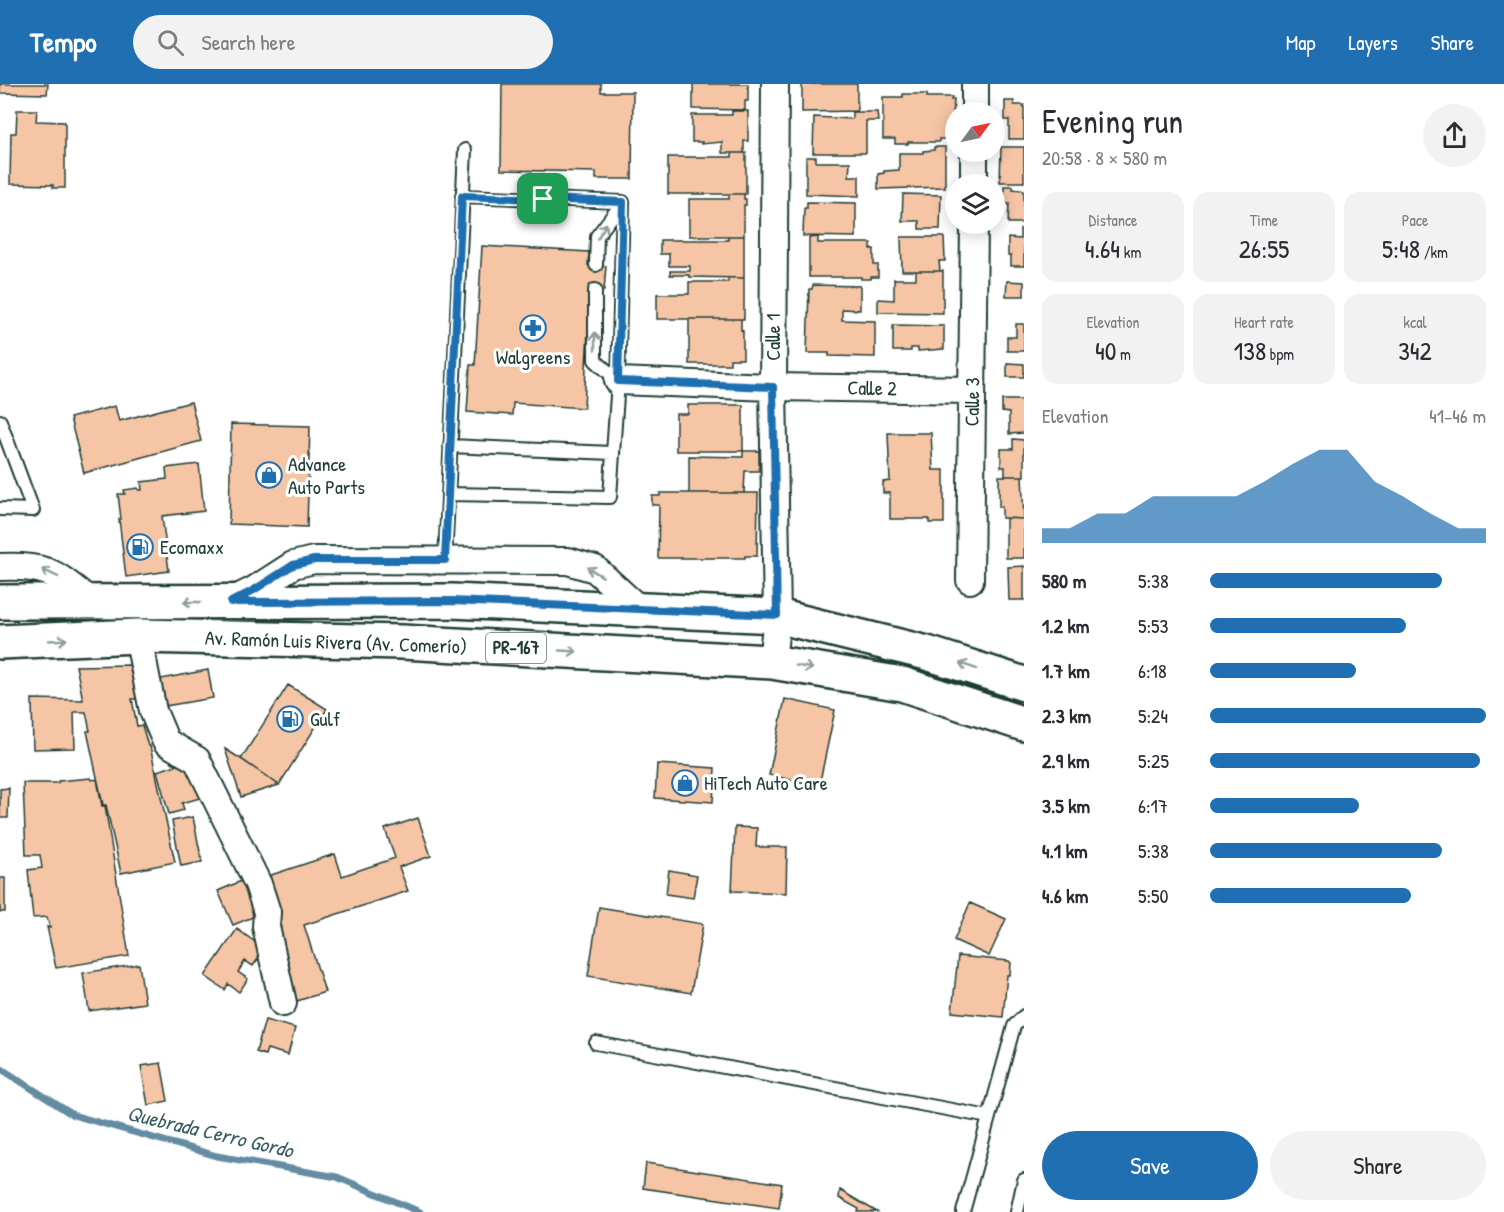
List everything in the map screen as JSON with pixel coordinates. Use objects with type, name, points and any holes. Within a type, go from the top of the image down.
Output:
[{"type":"main road","name":"Av. Ramón Luis Rivera (Av. Comerío)","points":[[0,602],[452,601],[777,615],[927,653],[1024,684]]},
{"type":"main road","name":"Av. Ramón Luis Rivera (Av. Comerío)","points":[[0,642],[138,636],[402,642],[772,662],[902,684],[1024,724]]},
{"type":"street","name":"Calle 1","points":[[772,662],[777,615],[773,387],[775,84]]},
{"type":"street","points":[[975,84],[975,102]]},
{"type":"street","name":"Calle 3","points":[[970,580],[974,234]]},
{"type":"street","name":"Calle 2","points":[[618,381],[773,387],[972,390]]},
{"type":"street","points":[[231,602],[293,565],[314,560],[568,561],[595,569],[639,609]]},
{"type":"street","points":[[0,567],[41,568],[58,576],[91,602]]},
{"type":"street","points":[[138,636],[153,711],[166,742],[197,760],[258,884],[267,912],[266,927],[283,1003]]},
{"type":"lane","points":[[445,560],[465,150]]},
{"type":"lane","points":[[462,196],[623,202]]},
{"type":"lane","points":[[596,265],[597,236],[623,202]]},
{"type":"lane","points":[[448,494],[610,497],[618,381],[623,202]]},
{"type":"lane","points":[[595,290],[595,360],[618,381]]},
{"type":"lane","points":[[0,421],[33,510],[0,509]]},
{"type":"lane","points":[[450,446],[612,453]]},
{"type":"lane","points":[[963,1212],[1014,1026],[1024,1016]]},
{"type":"lane","points":[[596,1043],[988,1117]]},
{"type":"lane","points":[[1017,1212],[1024,1180]]},
{"type":"building","points":[[0,84],[48,84],[47,94],[0,93]]},
{"type":"building","points":[[502,84],[601,84],[601,92],[633,92],[632,179],[596,179],[596,172],[501,170]]},
{"type":"building","points":[[693,84],[748,84],[748,101],[745,101],[745,110],[693,109]]},
{"type":"building","points":[[802,84],[857,84],[857,111],[802,112]]},
{"type":"building","points":[[903,94],[927,94],[927,97],[952,97],[951,100],[954,99],[954,102],[945,102],[945,139],[939,139],[939,142],[895,144],[895,139],[883,139],[883,97],[903,97]]},
{"type":"building","points":[[1014,101],[1014,105],[1024,105],[1024,139],[1009,139],[1009,120],[1005,120],[1005,102]]},
{"type":"building","points":[[17,110],[37,110],[36,121],[65,122],[65,188],[53,188],[53,185],[10,184],[11,133],[16,133]]},
{"type":"building","points":[[732,111],[748,111],[748,141],[744,141],[744,153],[722,153],[722,142],[701,144],[702,142],[692,142],[692,115],[732,115]]},
{"type":"building","points":[[852,112],[877,112],[878,121],[866,121],[866,153],[813,153],[814,117],[852,119]]},
{"type":"building","points":[[934,147],[945,147],[945,187],[878,189],[878,174],[884,171],[899,170],[899,153],[923,153],[923,151],[934,150]]},
{"type":"building","points":[[1005,147],[1024,147],[1024,182],[1005,182],[1005,174],[1000,174],[1001,162],[1005,162]]},
{"type":"building","points":[[732,153],[746,153],[746,194],[668,194],[668,157],[732,157]]},
{"type":"building","points":[[806,157],[816,157],[816,162],[850,162],[849,176],[859,176],[859,196],[806,194]]},
{"type":"building","points":[[1005,186],[1024,190],[1024,223],[1008,223],[1009,203],[1005,203]]},
{"type":"building","points":[[729,194],[744,194],[744,199],[746,199],[744,236],[689,236],[689,199],[729,199]]},
{"type":"building","points":[[903,194],[941,195],[940,229],[919,229],[919,221],[902,221]]},
{"type":"building","points":[[807,202],[856,203],[856,237],[803,236],[804,208],[807,208]]},
{"type":"building","points":[[1020,229],[1024,229],[1024,266],[1011,266],[1011,256],[1008,256],[1008,238],[1020,239]]},
{"type":"building","points":[[728,236],[744,236],[744,278],[670,275],[670,271],[690,271],[690,266],[669,266],[669,254],[660,254],[660,240],[728,240]]},
{"type":"building","points":[[818,237],[818,243],[871,243],[871,249],[874,249],[874,265],[878,265],[878,277],[861,279],[861,277],[809,277],[809,238]]},
{"type":"building","points":[[901,237],[944,237],[945,261],[939,261],[940,271],[902,271]]},
{"type":"building","name":"Walgreens","points":[[482,246],[589,252],[588,265],[606,266],[604,291],[590,290],[584,408],[513,403],[512,415],[467,412],[470,365],[475,365]]},
{"type":"building","points":[[916,271],[943,271],[943,313],[878,312],[878,299],[894,300],[894,279],[916,279]]},
{"type":"building","points":[[728,278],[744,278],[744,319],[657,319],[657,294],[689,294],[689,282],[728,282]]},
{"type":"building","points":[[1007,281],[1024,282],[1024,296],[1006,296]]},
{"type":"building","points":[[813,285],[860,286],[860,310],[842,309],[842,320],[875,321],[875,357],[807,353],[809,289],[812,289]]},
{"type":"building","points":[[689,319],[741,319],[743,359],[730,359],[730,364],[689,364]]},
{"type":"building","points":[[1016,324],[1024,324],[1024,351],[1007,351],[1007,337],[1016,337]]},
{"type":"building","points":[[893,325],[944,326],[944,349],[918,351],[918,348],[911,348],[911,351],[893,351]]},
{"type":"building","points":[[1007,363],[1024,364],[1024,377],[1007,377]]},
{"type":"building","points":[[1002,400],[1024,400],[1024,433],[1009,434],[1009,413],[1002,412]]},
{"type":"building","points":[[191,402],[201,441],[84,473],[70,418],[115,406],[119,421]]},
{"type":"building","points":[[688,405],[743,405],[743,451],[676,451],[676,414],[688,414]]},
{"type":"building","name":"Advance Auto Parts","points":[[231,424],[310,426],[307,527],[229,524]]},
{"type":"building","points":[[888,433],[931,433],[933,470],[944,470],[944,523],[929,523],[929,519],[890,519],[890,493],[883,493],[883,482],[890,481]]},
{"type":"building","points":[[1013,439],[1024,440],[1024,476],[1005,476],[1005,467],[1001,467],[1001,449],[1013,449]]},
{"type":"building","points":[[743,451],[759,451],[759,471],[745,471],[744,493],[689,493],[689,456],[743,457]]},
{"type":"building","points":[[199,464],[204,511],[162,516],[169,571],[126,577],[118,494],[125,494],[124,490],[138,488],[142,490],[141,482],[167,479],[166,468]]},
{"type":"building","points":[[999,476],[1022,476],[1024,519],[1002,518],[1002,507],[999,507]]},
{"type":"building","points":[[660,493],[758,493],[757,556],[658,558],[659,505],[652,505],[652,496],[660,496]]},
{"type":"building","points":[[1006,518],[1024,519],[1024,558],[1006,558]]},
{"type":"building","points":[[1024,566],[1024,600],[1009,600],[1008,567]]},
{"type":"building","points":[[131,665],[137,699],[132,699],[137,726],[142,725],[148,746],[150,746],[175,862],[121,873],[106,805],[103,805],[87,731],[90,731],[86,712],[74,712],[75,748],[33,749],[32,699],[83,700],[76,666]]},
{"type":"building","points":[[208,670],[213,698],[160,705],[156,680]]},
{"type":"building","points":[[288,685],[327,709],[279,785],[241,759]]},
{"type":"building","points":[[785,699],[835,710],[819,786],[769,775]]},
{"type":"building","points":[[225,749],[241,759],[279,785],[241,797]]},
{"type":"building","points":[[190,761],[200,798],[182,803],[184,810],[169,814],[157,771]]},
{"type":"building","name":"HiTech Auto Care","points":[[657,764],[715,768],[713,802],[655,798]]},
{"type":"building","points":[[91,778],[92,780],[97,779],[102,806],[105,806],[129,956],[56,968],[47,917],[33,918],[28,870],[42,868],[40,855],[26,855],[23,783],[58,783],[58,781]]},
{"type":"building","points":[[9,788],[8,818],[0,818],[0,789]]},
{"type":"building","points":[[193,817],[202,862],[181,866],[172,821]]},
{"type":"building","points":[[418,818],[431,856],[399,867],[408,891],[304,925],[325,992],[294,1002],[270,932],[281,928],[265,877],[335,854],[342,876],[395,858],[385,829]]},
{"type":"building","points":[[735,827],[757,828],[756,847],[787,847],[786,893],[732,891]]},
{"type":"building","points":[[669,870],[697,875],[693,898],[666,894]]},
{"type":"building","points":[[0,878],[5,878],[5,912],[0,912]]},
{"type":"building","points":[[246,879],[265,912],[233,925],[218,891]]},
{"type":"building","points":[[970,903],[1006,919],[989,956],[954,940]]},
{"type":"building","points":[[599,907],[703,924],[691,993],[588,976]]},
{"type":"building","points":[[237,929],[265,949],[253,966],[245,961],[238,972],[248,979],[239,992],[228,984],[225,990],[205,976]]},
{"type":"building","points":[[958,956],[1011,963],[1010,975],[1007,975],[1003,1017],[952,1012]]},
{"type":"building","points":[[139,964],[145,1003],[89,1011],[83,973]]},
{"type":"building","points":[[265,1020],[295,1028],[288,1055],[267,1049],[265,1055],[256,1052]]},
{"type":"building","points":[[161,1063],[168,1101],[148,1105],[141,1066]]},
{"type":"building","points":[[646,1163],[782,1184],[779,1208],[643,1188]]},
{"type":"building","points":[[840,1190],[877,1212],[858,1212],[859,1209],[839,1198]]},
{"type":"waterway","name":"Quebrada Cerro Gordo","points":[[0,1068],[73,1115],[217,1156],[337,1177],[420,1212]]},
{"type":"place","name":"Walgreens","points":[[533,328]]},
{"type":"place","name":"Advance Auto Parts","points":[[269,475]]},
{"type":"place","name":"Ecomaxx","points":[[140,547]]},
{"type":"place","name":"Gulf","points":[[290,719]]},
{"type":"place","name":"HiTech Auto Care","points":[[685,783]]},
{"type":"route","points":[[462,196],[543,199],[623,202],[618,381],[773,387],[777,615],[452,601],[231,602],[293,565],[314,560],[445,560],[462,196]]}]
